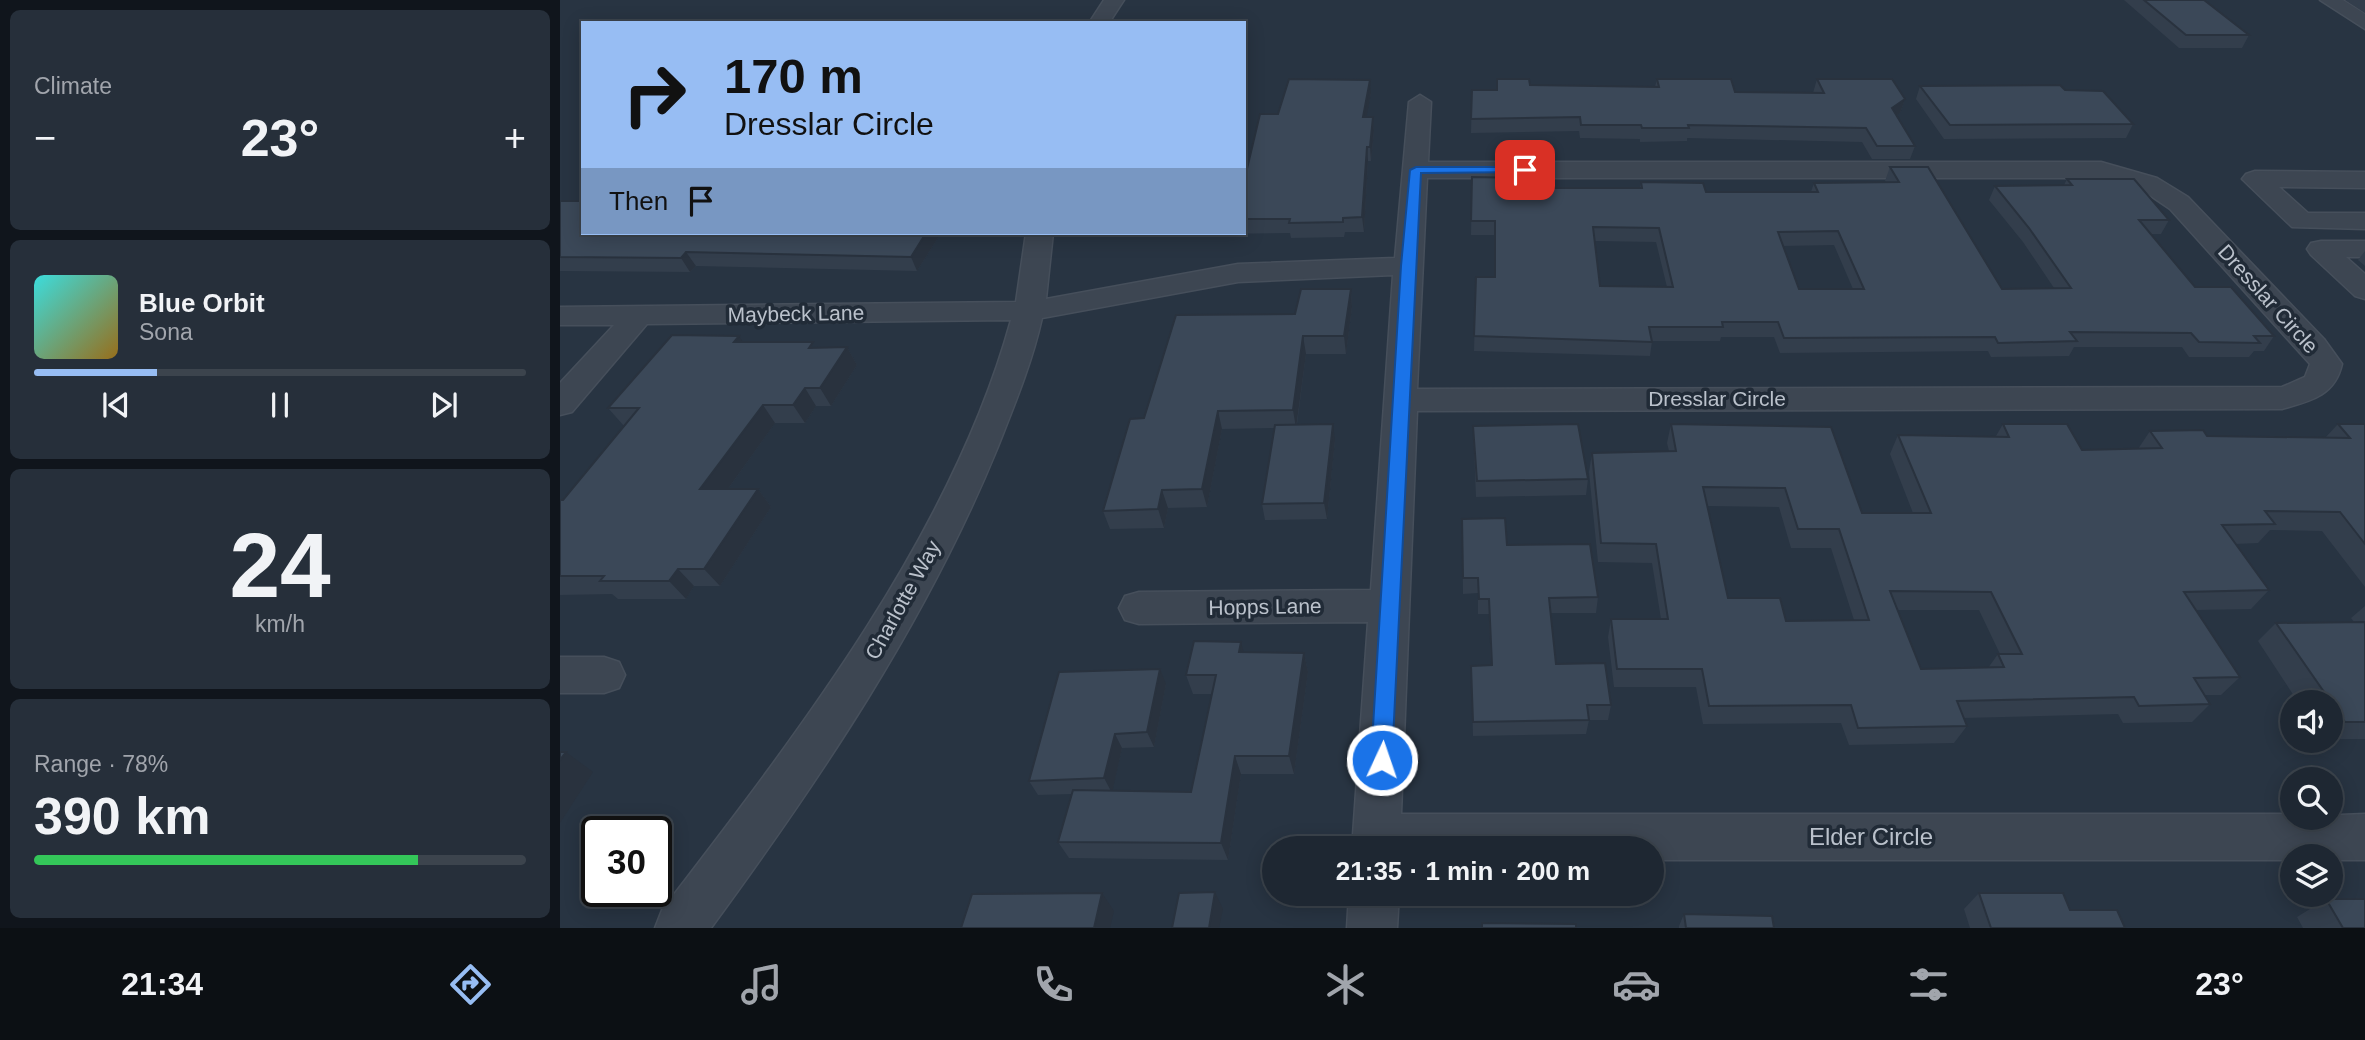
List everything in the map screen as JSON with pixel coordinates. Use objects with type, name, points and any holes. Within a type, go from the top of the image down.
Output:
[{"type":"street","points":[[2330,0],[2365,23]]},
{"type":"street","points":[[1102,21],[1124,8]]},
{"type":"street","points":[[1377,836],[1403,400],[1408,266],[1420,102]]},
{"type":"street","name":"Dresslar Circle","points":[[1403,400],[2282,398],[2314,389],[2325,376],[2326,364],[2313,346],[2179,203],[2148,183],[2131,176],[2101,170],[1416,170]]},
{"type":"street","points":[[2365,180],[2255,180],[2301,221],[2365,221]]},
{"type":"street","name":"Charlotte Way","points":[[680,928],[873,657],[973,469],[1031,311],[1039,235]]},
{"type":"street","points":[[2365,249],[2321,249],[2365,290]]},
{"type":"street","name":"Maybeck Lane","points":[[560,316],[1031,311],[1238,273],[1324,267],[1408,266]]},
{"type":"street","points":[[560,404],[638,316]]},
{"type":"street","name":"Hopps Lane","points":[[1139,608],[1391,606]]},
{"type":"street","points":[[560,675],[604,675]]},
{"type":"street","name":"Elder Circle","points":[[1664,841],[2365,837]]},
{"type":"street","points":[[1372,928],[1373,906]]},
{"type":"building","points":[[2144,0],[2204,0],[2249,35],[2186,35]]},
{"type":"building","points":[[1289,79],[1370,80],[1363,117],[1373,117],[1370,147],[1367,147],[1362,217],[1343,218],[1343,222],[1289,223],[1290,219],[1246,219],[1246,173],[1260,114],[1278,114]]},
{"type":"building","points":[[1497,79],[1529,79],[1530,85],[1659,87],[1657,79],[1731,79],[1735,92],[1824,93],[1817,79],[1892,79],[1905,99],[1892,108],[1915,146],[1877,146],[1866,128],[1688,125],[1689,128],[1642,128],[1641,125],[1581,125],[1580,117],[1471,119],[1472,90],[1497,90]]},
{"type":"building","points":[[2060,85],[2065,90],[2103,91],[2133,124],[1950,125],[1920,86]]},
{"type":"building","points":[[1890,167],[1928,167],[2002,289],[2071,288],[2029,228],[1995,186],[2072,185],[2067,179],[2134,179],[2169,220],[2139,220],[2195,287],[2231,287],[2274,336],[2254,336],[2260,343],[2199,342],[2191,333],[2070,332],[2077,341],[1998,343],[1995,337],[1784,338],[1778,322],[1722,322],[1723,327],[1649,327],[1652,342],[1474,336],[1476,277],[1495,277],[1495,221],[1471,221],[1472,177],[1533,178],[1533,188],[1642,188],[1641,182],[1703,183],[1706,192],[1818,192],[1814,183],[1899,182]],"holes":[[[1593,227],[1659,228],[1673,287],[1600,286]],[[1838,231],[1864,289],[1799,289],[1778,232]]]},
{"type":"building","points":[[560,201],[581,201],[581,235],[925,235],[911,257],[686,252],[681,258],[560,257]]},
{"type":"building","points":[[1301,289],[1351,289],[1344,336],[1303,336],[1293,410],[1218,411],[1202,489],[1162,490],[1158,509],[1103,511],[1130,419],[1144,418],[1176,315],[1295,314]]},
{"type":"building","points":[[672,335],[739,336],[734,342],[813,342],[809,348],[847,347],[820,388],[805,388],[793,405],[763,405],[700,489],[758,489],[704,569],[678,569],[669,581],[600,581],[604,576],[560,576],[560,500],[563,500],[639,408],[608,408]]},
{"type":"building","points":[[1333,424],[1324,503],[1262,504],[1275,425]]},
{"type":"building","points":[[1578,424],[1588,479],[1477,481],[1473,426]]},
{"type":"building","points":[[1671,424],[1831,427],[1862,513],[1931,513],[1898,435],[2009,437],[2003,424],[2067,424],[2082,450],[2162,448],[2150,431],[2203,430],[2207,436],[2350,438],[2338,424],[2365,424],[2365,544],[2340,512],[2265,511],[2275,524],[2222,525],[2269,590],[2184,592],[2240,677],[2194,678],[2210,704],[2139,706],[2134,697],[1957,701],[1967,726],[1858,728],[1851,705],[1709,706],[1702,669],[1617,669],[1611,619],[1668,619],[1656,544],[1601,543],[1592,453],[1676,451]],"holes":[[[1703,487],[1785,488],[1798,529],[1839,529],[1869,620],[1786,621],[1780,598],[1728,598]],[[1890,591],[1991,592],[2022,654],[1998,654],[2004,667],[1921,669]]]},
{"type":"building","points":[[1505,518],[1507,545],[1590,544],[1598,597],[1549,598],[1556,664],[1605,663],[1611,705],[1587,705],[1589,720],[1473,722],[1471,666],[1492,665],[1489,599],[1479,599],[1478,578],[1463,578],[1462,519]]},
{"type":"building","points":[[2365,622],[2365,722],[2345,722],[2343,690],[2323,690],[2276,623]]},
{"type":"building","points":[[1194,641],[1241,642],[1239,652],[1304,653],[1289,756],[1235,756],[1221,843],[1058,842],[1073,790],[1191,792],[1216,675],[1186,675]]},
{"type":"building","points":[[1160,669],[1147,732],[1115,734],[1104,778],[1029,781],[1059,672]]},
{"type":"building","points":[[1215,892],[1209,928],[1172,928],[1179,893]]},
{"type":"building","points":[[1102,893],[1094,928],[961,928],[972,894]]},
{"type":"building","points":[[1979,893],[2063,893],[2070,910],[2117,910],[2125,928],[1991,928]]},
{"type":"building","points":[[2343,899],[2365,899],[2365,928],[2343,928],[2331,907],[2343,907]]},
{"type":"building","points":[[1684,914],[1772,916],[1774,928],[1686,928]]},
{"type":"building","points":[[1482,923],[1576,924],[1576,928],[1482,928]]},
{"type":"route","points":[[1382,760],[1408,266],[1416,170],[1525,170]]}]
